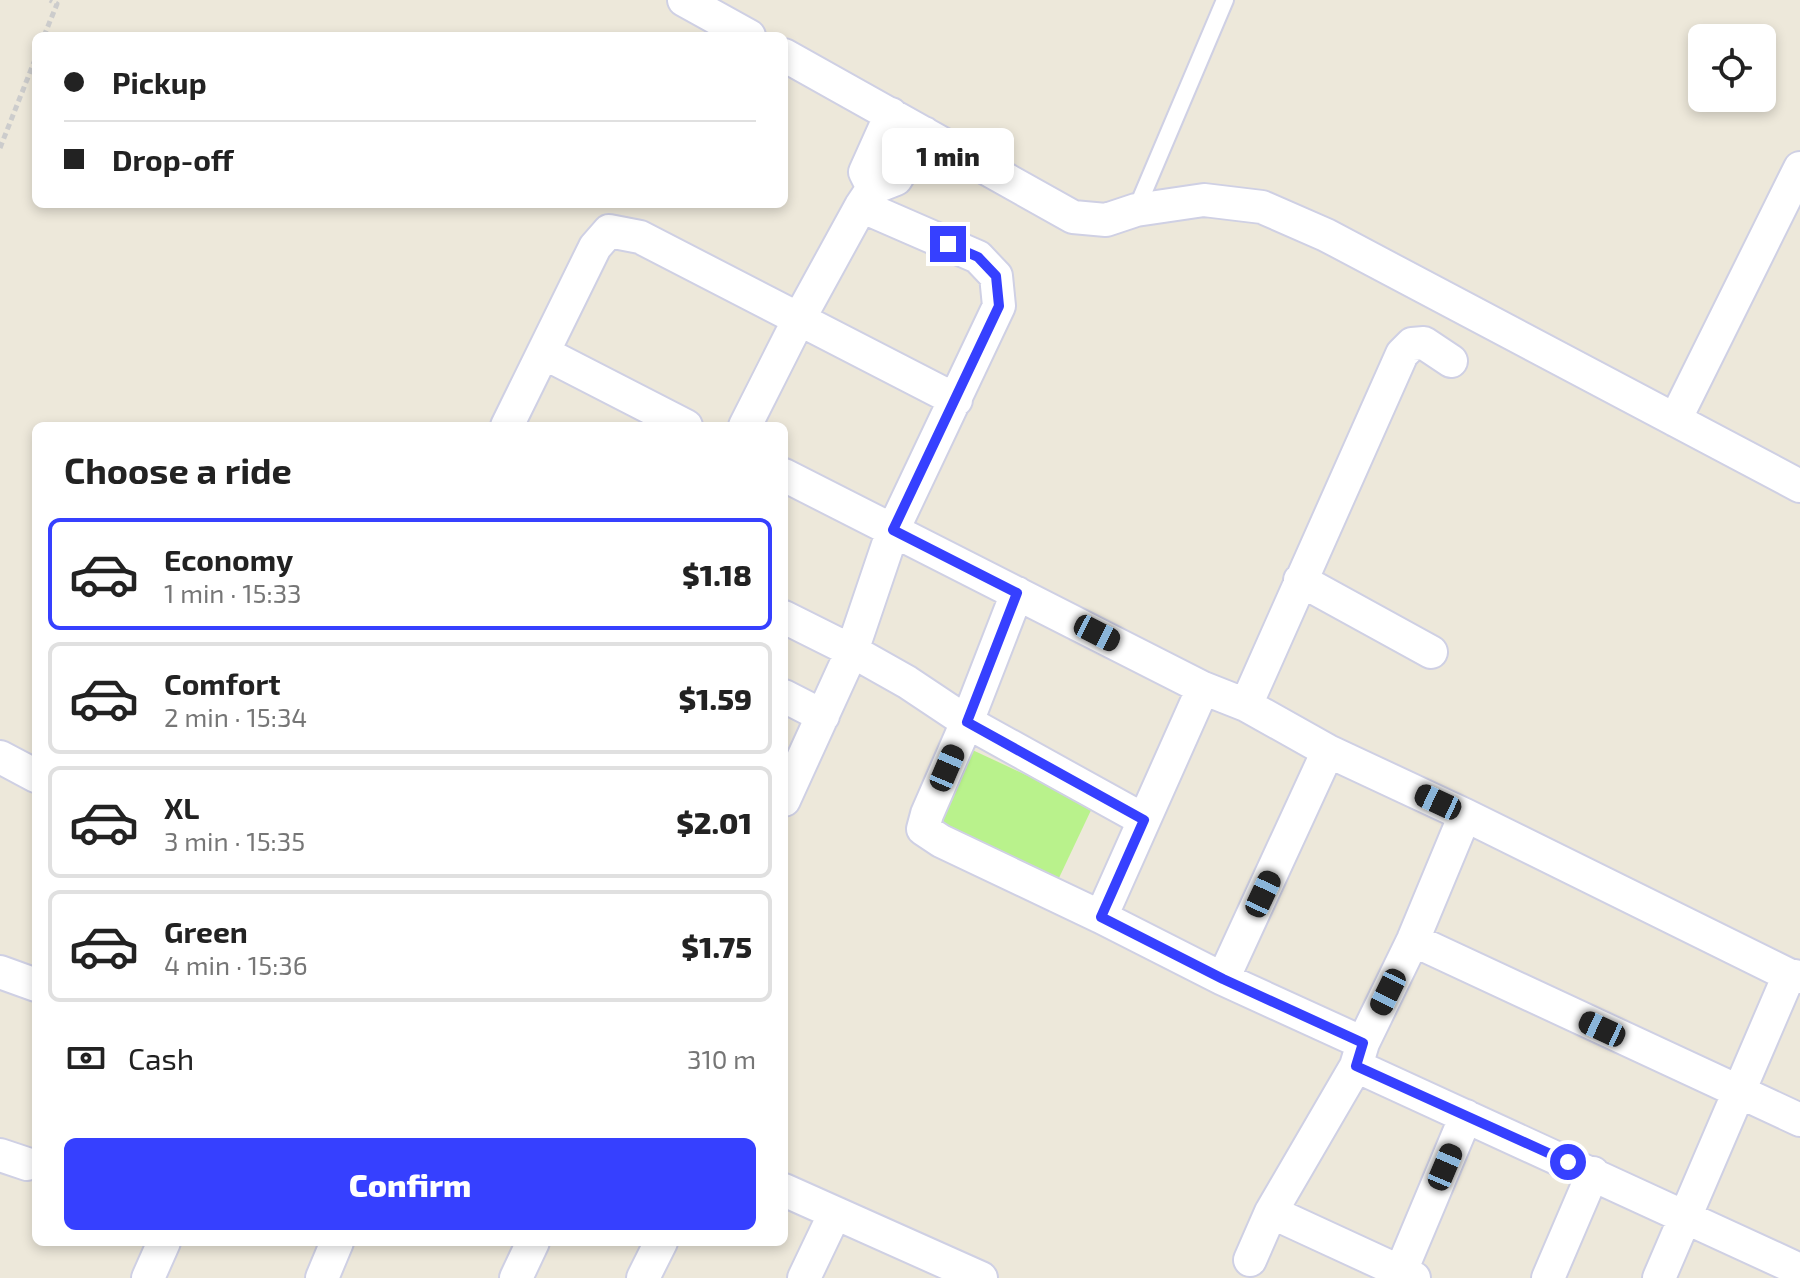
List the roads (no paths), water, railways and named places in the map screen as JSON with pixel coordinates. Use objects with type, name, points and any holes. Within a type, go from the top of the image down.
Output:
[{"type":"street","points":[[684,0],[742,32]]},
{"type":"street","points":[[788,57],[1073,217],[1106,220],[1136,210],[1204,200],[1262,207],[1326,235],[1800,486]]},
{"type":"street","points":[[867,197],[865,172],[891,114]]},
{"type":"street","points":[[747,422],[799,319],[867,197],[896,179],[924,133]]},
{"type":"street","points":[[1675,420],[1800,168]]},
{"type":"street","points":[[788,791],[852,651],[893,530],[999,306],[996,276],[978,257],[867,197]]},
{"type":"street","points":[[509,422],[595,247],[609,231],[640,237],[956,400]]},
{"type":"street","points":[[1246,705],[1402,354],[1412,344],[1424,343],[1451,361]]},
{"type":"street","points":[[544,353],[678,422]]},
{"type":"street","points":[[788,477],[1203,688],[1246,705],[1328,751],[1795,976],[1737,1093],[1659,1278]]},
{"type":"street","points":[[1300,580],[1431,652]]},
{"type":"street","points":[[1017,593],[923,829],[941,841],[1223,979],[1466,1116],[1800,1270]]},
{"type":"street","points":[[788,619],[907,682],[967,722],[1144,820]]},
{"type":"street","points":[[1101,917],[1203,688]]},
{"type":"street","points":[[788,698],[823,716]]},
{"type":"street","points":[[1223,979],[1328,751]]},
{"type":"street","points":[[2,763],[32,774]]},
{"type":"street","points":[[1250,1260],[1271,1212],[1360,1055],[1413,940],[1465,815]]},
{"type":"street","points":[[1413,940],[1800,1120]]},
{"type":"street","points":[[0,972],[32,984]]},
{"type":"street","points":[[1271,1212],[1407,1274],[1466,1116]]},
{"type":"street","points":[[1548,1278],[1593,1173]]},
{"type":"street","points":[[788,1192],[966,1275]]},
{"type":"street","points":[[804,1278],[834,1215]]},
{"type":"street","points":[[148,1278],[162,1246]]},
{"type":"street","points":[[322,1278],[335,1246]]},
{"type":"street","points":[[516,1278],[531,1246]]},
{"type":"street","points":[[643,1278],[659,1246]]},
{"type":"lane","points":[[1136,210],[1225,0]]}]
